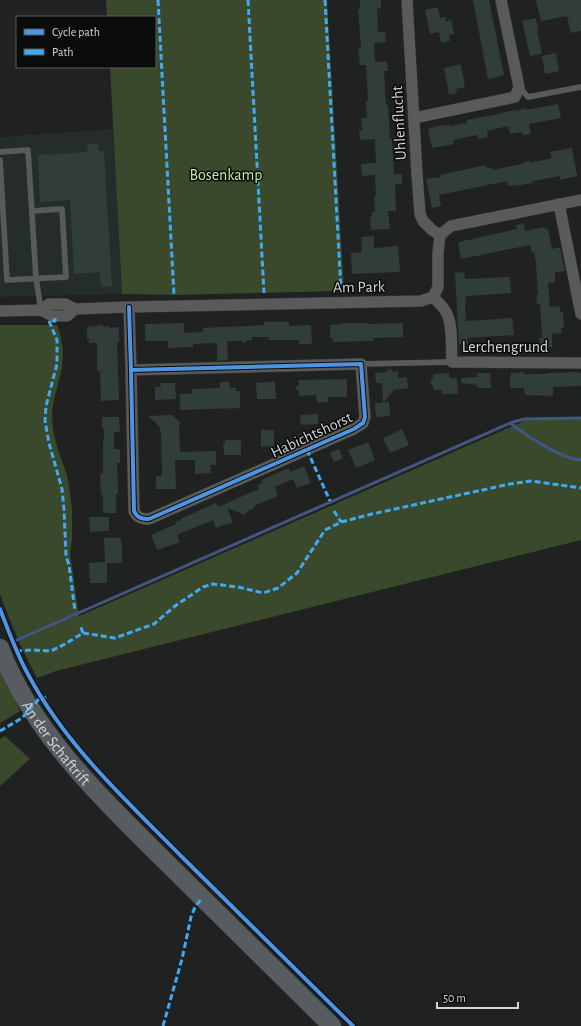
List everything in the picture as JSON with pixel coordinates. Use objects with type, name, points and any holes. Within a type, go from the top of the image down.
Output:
[{"type":"main road","name":"An der Schaftrift","points":[[0,648],[17,685],[31,708],[74,766],[129,826],[332,1026]]},
{"type":"street","name":"Uhlenflucht","points":[[407,0],[420,214],[423,222],[440,235]]},
{"type":"street","points":[[414,118],[515,97],[519,87],[501,0]]},
{"type":"street","points":[[433,297],[438,287],[438,252],[440,235],[451,226],[581,200]]},
{"type":"street","points":[[559,204],[581,314]]},
{"type":"street","name":"Am Park","points":[[0,311],[41,310],[49,304],[65,304],[75,309],[421,301],[433,297]]},
{"type":"street","name":"Lerchengrund","points":[[433,297],[447,314],[450,325],[452,362],[581,362]]},
{"type":"street","name":"Habichtshorst","points":[[129,307],[134,511],[136,515],[142,519],[150,519],[354,429],[363,423],[365,417],[361,364]]},
{"type":"street","points":[[131,370],[361,364]]},
{"type":"lane","points":[[519,87],[528,97],[581,87]]},
{"type":"lane","points":[[0,152],[28,150],[36,278],[41,310]]},
{"type":"lane","points":[[0,160],[7,280],[66,277],[62,209],[32,211]]},
{"type":"lane","points":[[361,364],[452,362]]},
{"type":"shaded area","points":[[113,129],[122,294],[0,297],[0,137]]},
{"type":"green space","name":"Bosenkamp","points":[[106,0],[327,0],[344,291],[174,295],[122,294],[110,68],[156,68],[156,16],[107,16]]},
{"type":"green space","points":[[0,325],[57,325],[61,337],[63,351],[62,368],[52,413],[53,430],[67,475],[70,493],[72,509],[72,541],[70,553],[79,616],[531,418],[581,417],[581,540],[56,671],[37,678],[17,637],[0,594]]},
{"type":"green space","points":[[0,670],[20,711],[0,723]]},
{"type":"green space","points":[[5,736],[30,759],[0,786],[0,739]]},
{"type":"building","points":[[360,0],[381,0],[381,8],[377,9],[378,32],[385,32],[386,42],[374,43],[375,62],[387,61],[388,71],[384,71],[386,105],[388,105],[390,139],[392,139],[394,174],[402,174],[402,184],[395,184],[396,211],[388,211],[390,229],[371,230],[370,217],[372,217],[372,212],[375,212],[375,175],[362,176],[361,164],[376,163],[375,139],[360,140],[359,131],[362,130],[361,118],[367,118],[366,101],[368,101],[366,65],[360,65],[358,48],[361,48],[358,9],[360,9]]},
{"type":"building","points":[[473,0],[489,0],[504,75],[488,79]]},
{"type":"building","points":[[536,0],[581,0],[581,31],[571,33],[567,16],[541,21]]},
{"type":"building","points":[[438,7],[440,18],[446,17],[446,21],[451,20],[454,34],[449,35],[450,41],[441,43],[439,32],[430,34],[425,10]]},
{"type":"building","points":[[536,18],[542,54],[530,56],[522,21]]},
{"type":"building","points":[[556,53],[559,71],[545,74],[542,56]]},
{"type":"building","points":[[461,64],[465,87],[456,89],[457,93],[449,95],[444,68]]},
{"type":"building","points":[[558,104],[561,118],[529,124],[531,134],[523,135],[522,132],[510,134],[508,126],[487,131],[488,137],[478,139],[478,135],[453,140],[454,144],[432,148],[428,129],[442,125],[450,124],[450,126],[467,123],[467,120],[517,110],[518,112],[518,110],[526,108],[526,110]]},
{"type":"building","points":[[98,143],[99,151],[104,151],[112,286],[101,287],[100,272],[74,274],[70,200],[40,202],[38,155],[88,152],[87,144]]},
{"type":"building","points":[[572,148],[577,176],[560,180],[560,176],[516,186],[508,186],[507,181],[439,195],[441,206],[432,208],[426,179],[441,177],[440,175],[486,165],[487,168],[492,168],[492,170],[530,161],[531,163],[552,158],[550,152]]},
{"type":"building","points":[[524,223],[525,231],[544,227],[545,229],[548,229],[552,249],[560,247],[565,271],[555,272],[555,282],[548,283],[550,307],[560,306],[560,312],[563,312],[564,327],[561,328],[562,333],[552,334],[552,347],[540,347],[539,338],[542,338],[540,304],[537,304],[536,295],[538,295],[536,263],[534,252],[532,253],[530,245],[461,259],[459,242],[517,229],[516,225]]},
{"type":"building","points":[[374,236],[374,248],[398,246],[400,272],[352,274],[351,253],[362,252],[361,237]]},
{"type":"building","points":[[464,272],[465,279],[510,277],[511,293],[466,296],[466,321],[512,318],[514,335],[467,338],[468,344],[459,344],[455,273]]},
{"type":"building","points":[[264,322],[289,322],[289,326],[311,325],[312,344],[299,344],[299,340],[269,340],[269,337],[252,337],[252,340],[247,340],[244,343],[242,341],[227,341],[228,360],[217,361],[217,343],[193,344],[193,347],[168,348],[168,341],[145,341],[145,324],[184,323],[184,333],[203,332],[203,328],[264,325]]},
{"type":"building","points":[[343,323],[403,323],[403,337],[373,338],[374,341],[333,342],[332,338],[330,338],[330,325]]},
{"type":"building","points":[[103,325],[103,327],[109,326],[109,328],[119,327],[119,342],[117,342],[119,400],[101,401],[100,371],[97,371],[97,343],[89,343],[89,339],[87,339],[87,327]]},
{"type":"building","points":[[390,368],[393,372],[398,371],[398,378],[407,377],[408,388],[394,390],[383,403],[382,383],[376,383],[375,373],[386,372]]},
{"type":"building","points":[[524,372],[524,374],[546,374],[579,372],[581,373],[581,386],[553,387],[553,396],[525,395],[524,388],[510,388],[511,373]]},
{"type":"building","points":[[449,373],[449,378],[457,378],[458,394],[442,394],[442,390],[434,390],[431,384],[433,374]]},
{"type":"building","points":[[477,373],[490,373],[491,388],[478,388],[477,385],[461,383],[461,378],[477,377]]},
{"type":"building","points":[[347,379],[347,397],[328,397],[329,402],[317,403],[316,395],[299,396],[299,391],[295,388],[299,384],[298,380]]},
{"type":"building","points":[[220,382],[229,382],[230,388],[236,388],[236,391],[240,391],[240,408],[180,410],[180,394],[192,394],[192,389],[220,388]]},
{"type":"building","points":[[275,382],[276,399],[257,399],[256,383]]},
{"type":"building","points":[[160,383],[175,383],[176,399],[155,400],[155,387],[161,387]]},
{"type":"building","points":[[389,402],[390,416],[376,417],[375,403]]},
{"type":"building","points":[[318,414],[318,424],[301,425],[300,415]]},
{"type":"building","points":[[172,415],[181,423],[179,425],[180,452],[216,451],[216,465],[210,465],[211,473],[195,474],[195,460],[175,460],[176,489],[156,489],[156,476],[162,476],[161,432],[160,427],[148,416]]},
{"type":"building","points":[[102,417],[119,417],[120,432],[114,432],[114,449],[120,449],[120,463],[117,463],[118,494],[116,494],[116,513],[103,513],[103,495],[101,495],[100,474],[103,474],[104,429],[102,428]]},
{"type":"building","points":[[402,429],[409,445],[390,453],[383,438]]},
{"type":"building","points":[[261,430],[274,430],[274,446],[261,447]]},
{"type":"building","points":[[225,440],[241,440],[241,455],[224,455],[223,443],[225,443]]},
{"type":"building","points":[[368,442],[375,460],[356,468],[348,450]]},
{"type":"building","points":[[339,449],[343,458],[334,462],[330,453]]},
{"type":"building","points":[[304,466],[311,483],[297,488],[293,479],[275,487],[278,496],[254,506],[255,508],[247,511],[245,515],[227,508],[233,522],[216,528],[213,520],[177,535],[180,542],[157,550],[151,535],[176,524],[175,522],[181,520],[180,519],[216,503],[218,507],[259,489],[258,485],[263,483],[261,480],[289,468],[290,472]]},
{"type":"building","points":[[89,517],[109,517],[109,531],[90,532]]},
{"type":"building","points":[[104,538],[121,538],[122,563],[107,563],[107,583],[90,583],[89,563],[105,562]]},
{"type":"waterway","points":[[17,640],[510,423],[524,419],[581,418]]},
{"type":"waterway","points":[[510,423],[534,440],[554,451],[573,459],[581,460]]},
{"type":"marked path","points":[[158,0],[174,295]]},
{"type":"marked path","points":[[248,0],[264,293]]},
{"type":"marked path","points":[[325,0],[341,290]]},
{"type":"marked path","points":[[55,318],[55,321],[49,321],[57,340],[57,364],[46,406],[45,421],[49,443],[62,489],[66,556],[69,565],[75,611]]},
{"type":"marked path","points":[[307,450],[330,501]]},
{"type":"marked path","points":[[83,633],[115,638],[154,624],[175,606],[203,587],[213,584],[238,587],[263,593],[278,588],[297,573],[325,530],[341,522],[510,484],[531,481],[581,488]]},
{"type":"marked path","points":[[334,511],[341,522]]},
{"type":"marked path","points":[[16,651],[51,651],[83,633],[80,625]]},
{"type":"marked path","points":[[0,731],[22,718],[38,700],[46,697]]},
{"type":"marked path","points":[[163,1026],[182,959],[191,917],[195,907],[202,898]]},
{"type":"cycle path","points":[[129,307],[134,511],[140,518],[149,519],[354,429],[363,423],[365,417],[361,364],[131,370]]},
{"type":"cycle path","points":[[0,609],[17,652],[29,676],[44,702],[80,750],[141,816],[353,1026]]}]
